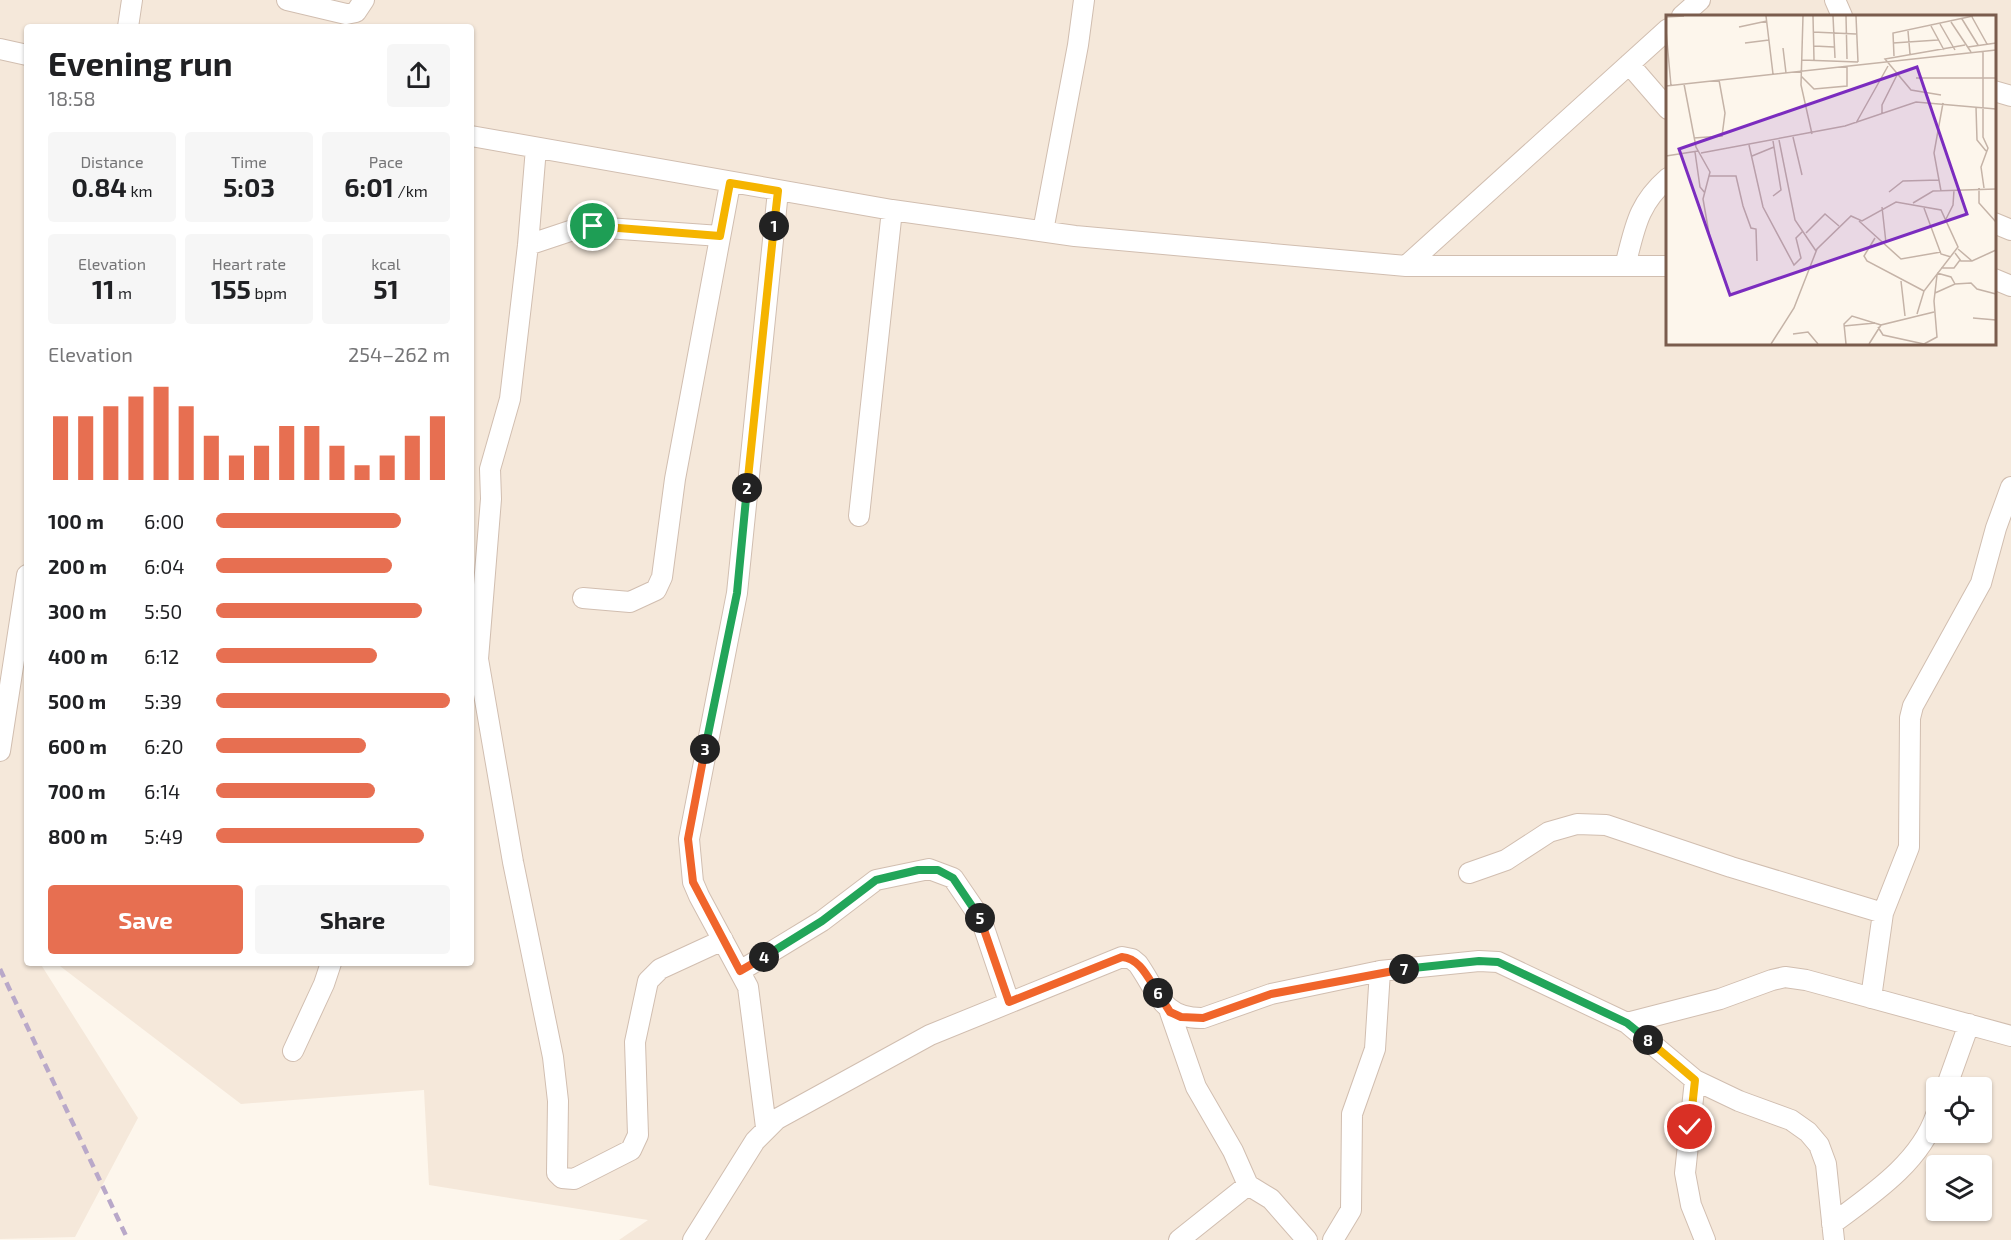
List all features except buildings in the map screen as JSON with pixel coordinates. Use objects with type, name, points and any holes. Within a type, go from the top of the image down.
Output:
[{"type":"street","points":[[128,24],[132,0]]},
{"type":"street","points":[[287,0],[346,14],[356,12],[364,0]]},
{"type":"street","points":[[1043,231],[1078,45],[1084,0]]},
{"type":"street","points":[[1683,15],[1700,0]]},
{"type":"street","points":[[1406,266],[1666,31]]},
{"type":"street","points":[[0,49],[24,54]]},
{"type":"street","points":[[1629,64],[1666,107]]},
{"type":"street","points":[[1996,91],[2011,96]]},
{"type":"street","points":[[474,137],[892,210],[1043,231],[1406,266],[1666,266]]},
{"type":"street","points":[[536,148],[528,244],[510,399],[490,469],[478,659],[513,862],[552,1057],[558,1101],[557,1173],[562,1178],[574,1179],[631,1150],[636,1144],[638,1126],[633,1058],[648,981],[660,969],[723,940]]},
{"type":"street","points":[[1625,266],[1638,217],[1647,197],[1666,180]]},
{"type":"street","points":[[583,598],[630,602],[656,591],[662,577],[675,479],[730,183]]},
{"type":"street","points":[[766,1127],[757,1078],[750,1002],[740,971],[693,882],[688,839],[737,593],[778,191]]},
{"type":"street","points":[[859,516],[892,210]]},
{"type":"street","points":[[1996,222],[2011,230]]},
{"type":"street","points":[[528,244],[593,226],[720,236]]},
{"type":"street","points":[[1996,279],[2011,286]]},
{"type":"street","points":[[1871,998],[1883,913],[1909,847],[1910,718],[1913,706],[1981,582],[1996,528],[2011,487]]},
{"type":"street","points":[[0,750],[24,594]]},
{"type":"street","points":[[1469,873],[1506,860],[1549,832],[1577,824],[1606,825],[1731,867],[1883,913]]},
{"type":"street","points":[[740,971],[822,921],[876,880],[929,869],[953,878],[981,919],[1009,1002]]},
{"type":"street","points":[[693,1240],[766,1127],[930,1035],[1122,957],[1132,959],[1138,964],[1170,1012],[1196,1087],[1233,1151],[1248,1185],[1271,1199],[1307,1240]]},
{"type":"street","points":[[1170,1012],[1181,1017],[1203,1018],[1271,994],[1380,971],[1479,961],[1498,962],[1627,1023],[1695,1080],[1739,1101],[1791,1120],[1808,1132],[1819,1145],[1826,1164],[1833,1232]]},
{"type":"street","points":[[292,1051],[324,984],[330,966]]},
{"type":"street","points":[[1332,1240],[1351,1210],[1352,1114],[1375,1049],[1380,971]]},
{"type":"street","points":[[1627,1023],[1720,999],[1785,977],[2011,1036]]},
{"type":"street","points":[[1950,1077],[1969,1024]]},
{"type":"street","points":[[1695,1080],[1685,1173],[1690,1206],[1705,1240]]},
{"type":"street","points":[[1833,1232],[1882,1187],[1915,1152],[1926,1136]]},
{"type":"street","points":[[1179,1240],[1248,1185]]},
{"type":"shaded area","points":[[0,0],[2011,0],[2011,1240],[619,1240],[648,1220],[429,1185],[424,1090],[241,1104],[60,966],[474,966],[474,24],[24,24],[24,966],[42,966],[138,1118],[75,1237],[0,1239]]},
{"type":"railway","points":[[0,969],[128,1240]]},
{"type":"route","points":[[593,226],[720,236],[730,183],[778,191],[737,593],[688,839],[693,882],[740,971],[822,921],[876,880],[918,870],[938,870],[953,878],[981,919],[1009,1002],[1096,965],[1122,957],[1128,957],[1138,964],[1170,1012],[1181,1017],[1192,1018],[1203,1018],[1271,994],[1380,971],[1479,961],[1498,962],[1627,1023],[1695,1080],[1690,1127]]}]
